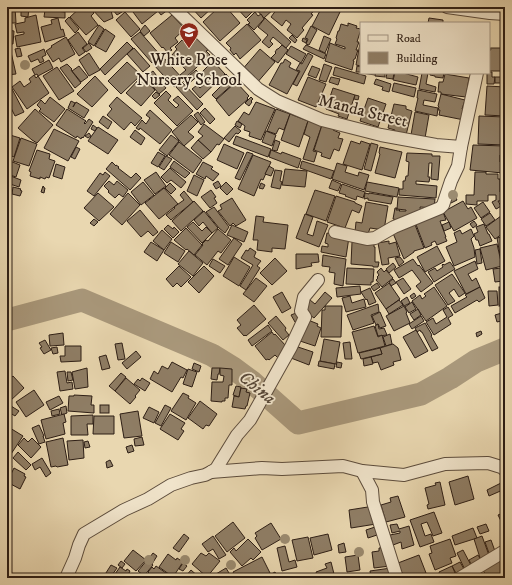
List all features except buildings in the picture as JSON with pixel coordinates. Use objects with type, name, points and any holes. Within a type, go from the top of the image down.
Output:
[{"type":"street","name":"Manda Street","points":[[173,7],[253,85],[277,101],[322,120],[389,136],[436,145],[460,147]]},
{"type":"street","points":[[447,7],[489,18],[505,14]]},
{"type":"street","points":[[335,232],[375,238],[394,227],[440,208],[443,205],[450,181],[458,166],[460,147],[477,74]]},
{"type":"street","points":[[66,578],[84,534],[124,510],[148,499],[171,485],[205,475],[216,469],[237,435],[250,420],[291,347],[305,317],[301,311],[304,297],[318,280]]},
{"type":"street","points":[[211,472],[262,468],[282,469],[342,466],[362,471],[404,475],[446,464],[488,463],[501,467],[505,470]]},
{"type":"street","points":[[362,471],[372,490],[373,502],[397,578]]},
{"type":"street","points":[[460,578],[505,551]]},
{"type":"waterway","points":[[7,128],[10,132],[7,138]]},
{"type":"waterway","name":"China","points":[[7,320],[82,300],[212,355],[252,382],[298,423],[421,394],[450,378],[476,361],[505,349]]},
{"type":"place","name":"White Rose Nursery School","points":[[189,49]]}]
